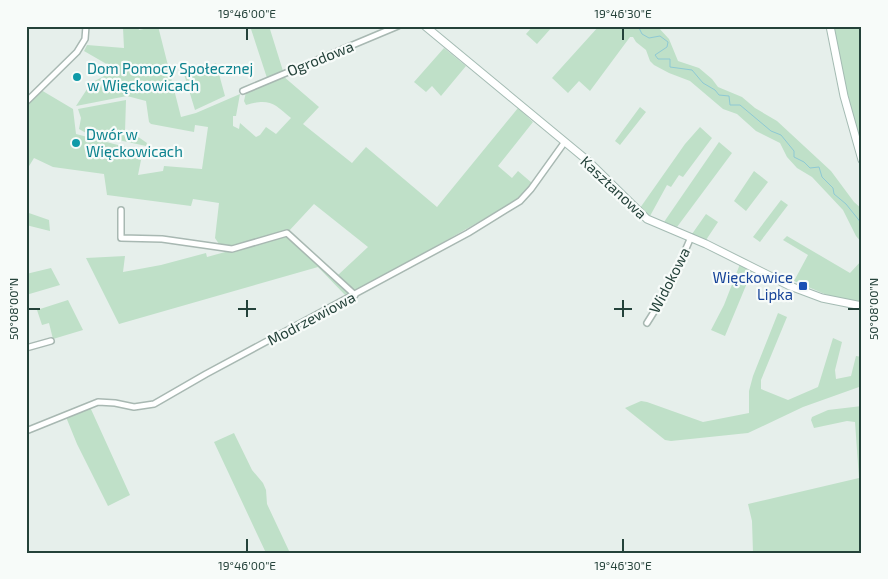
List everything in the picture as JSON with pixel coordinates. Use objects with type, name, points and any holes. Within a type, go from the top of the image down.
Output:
[{"type":"street","points":[[26,102],[83,45],[86,26]]},
{"type":"street","name":"Ogrodowa","points":[[243,91],[398,26]]},
{"type":"street","name":"Kasztanowa","points":[[425,26],[588,161],[638,212],[647,218],[691,237],[790,286],[822,298],[862,306]]},
{"type":"street","points":[[830,26],[844,96],[862,160]]},
{"type":"street","name":"Modrzewiowa","points":[[26,431],[98,402],[115,402],[134,407],[154,404],[480,227],[520,201],[531,189],[564,143]]},
{"type":"street","points":[[121,210],[121,238],[162,239],[232,249],[287,234],[355,295]]},
{"type":"street","name":"Widokowa","points":[[647,323],[669,288],[691,237]]},
{"type":"street","points":[[26,348],[51,341]]},
{"type":"green space","points":[[138,26],[139,30],[158,26],[181,117],[196,113],[240,94],[236,116],[233,116],[233,126],[239,129],[240,123],[256,137],[266,127],[276,134],[291,118],[271,103],[260,102],[246,105],[244,101],[246,92],[283,76],[319,107],[303,124],[352,163],[366,147],[437,207],[518,108],[533,122],[498,166],[512,178],[518,171],[532,183],[517,200],[356,292],[338,275],[368,247],[314,204],[288,232],[234,246],[219,244],[215,238],[219,203],[193,199],[191,206],[107,195],[104,174],[53,167],[34,158],[26,171],[26,104],[41,90],[73,109],[76,134],[133,149],[128,156],[141,160],[138,175],[163,171],[164,166],[202,169],[208,127],[195,125],[194,132],[151,124],[149,122],[146,101],[127,96],[76,106],[91,83],[106,75],[110,66],[84,51],[87,45],[124,48],[123,28]]},
{"type":"green space","points":[[250,26],[269,26],[283,71],[267,78]]},
{"type":"green space","points":[[533,26],[553,26],[537,44],[526,34]]},
{"type":"green space","points":[[599,26],[657,26],[669,39],[678,61],[699,68],[718,87],[742,97],[755,108],[777,121],[831,171],[854,202],[862,209],[862,243],[856,236],[843,210],[812,177],[797,168],[787,157],[780,143],[756,131],[737,114],[723,109],[690,81],[654,65],[650,61],[646,50],[633,37],[630,37],[590,91],[579,81],[568,93],[552,78]]},
{"type":"green space","points":[[834,26],[862,26],[862,148],[848,100]]},
{"type":"green space","points":[[444,48],[466,66],[441,96],[432,86],[426,92],[414,82]]},
{"type":"green space","points":[[216,63],[225,96],[195,110],[184,74]]},
{"type":"green space","points":[[126,100],[125,132],[134,134],[147,143],[146,146],[86,133],[79,129],[81,118],[78,109]]},
{"type":"green space","points":[[640,107],[646,112],[620,145],[615,141]]},
{"type":"green space","points":[[700,127],[712,138],[683,177],[679,175],[671,187],[667,185],[650,216],[640,208],[685,144]]},
{"type":"green space","points":[[719,142],[732,153],[677,227],[664,222]]},
{"type":"green space","points":[[754,171],[768,182],[746,211],[734,201]]},
{"type":"green space","points":[[781,200],[788,205],[760,242],[753,237]]},
{"type":"green space","points":[[26,212],[49,220],[50,231],[26,225]]},
{"type":"green space","points":[[706,214],[718,222],[706,240],[692,234]]},
{"type":"green space","points":[[287,235],[347,290],[349,296],[347,297],[318,267],[119,324],[86,258],[125,256],[123,272],[161,265],[206,253],[207,257]]},
{"type":"green space","points":[[787,236],[850,273],[862,260],[862,303],[827,295],[794,281],[808,255],[783,240]]},
{"type":"green space","points":[[740,264],[752,271],[725,336],[711,330],[724,305]]},
{"type":"green space","points":[[51,268],[60,285],[26,295],[26,274]]},
{"type":"green space","points":[[68,300],[83,330],[53,339],[49,323],[42,325],[37,310]]},
{"type":"green space","points":[[778,313],[787,317],[761,380],[761,389],[788,400],[818,387],[833,338],[842,342],[835,370],[836,379],[851,376],[856,356],[862,357],[862,390],[859,387],[803,407],[748,433],[671,441],[665,440],[625,408],[641,401],[647,402],[703,422],[749,413],[749,391],[753,376]]},
{"type":"green space","points":[[862,406],[862,553],[753,553],[752,521],[748,504],[859,478],[855,422],[847,421],[814,428],[811,420],[812,417],[828,410]]},
{"type":"green space","points":[[90,407],[130,495],[108,506],[77,444],[66,417]]},
{"type":"green space","points":[[234,433],[252,470],[263,483],[266,490],[267,504],[290,553],[266,553],[214,442]]},
{"type":"waterway","points":[[638,26],[642,34],[649,38],[660,36],[668,42],[667,47],[655,55],[658,59],[670,59],[670,67],[692,70],[703,83],[715,90],[719,95],[729,96],[730,105],[740,105],[771,131],[781,135],[794,151],[794,157],[804,162],[810,168],[819,167],[822,177],[833,188],[834,194],[846,204],[862,224]]},
{"type":"place","name":"Dom Pomocy Społecznej w Więckowicach","points":[[77,77]]},
{"type":"place","name":"Dwór w Więckowicach","points":[[76,143]]},
{"type":"place","name":"Więckowice Lipka","points":[[803,286]]}]
